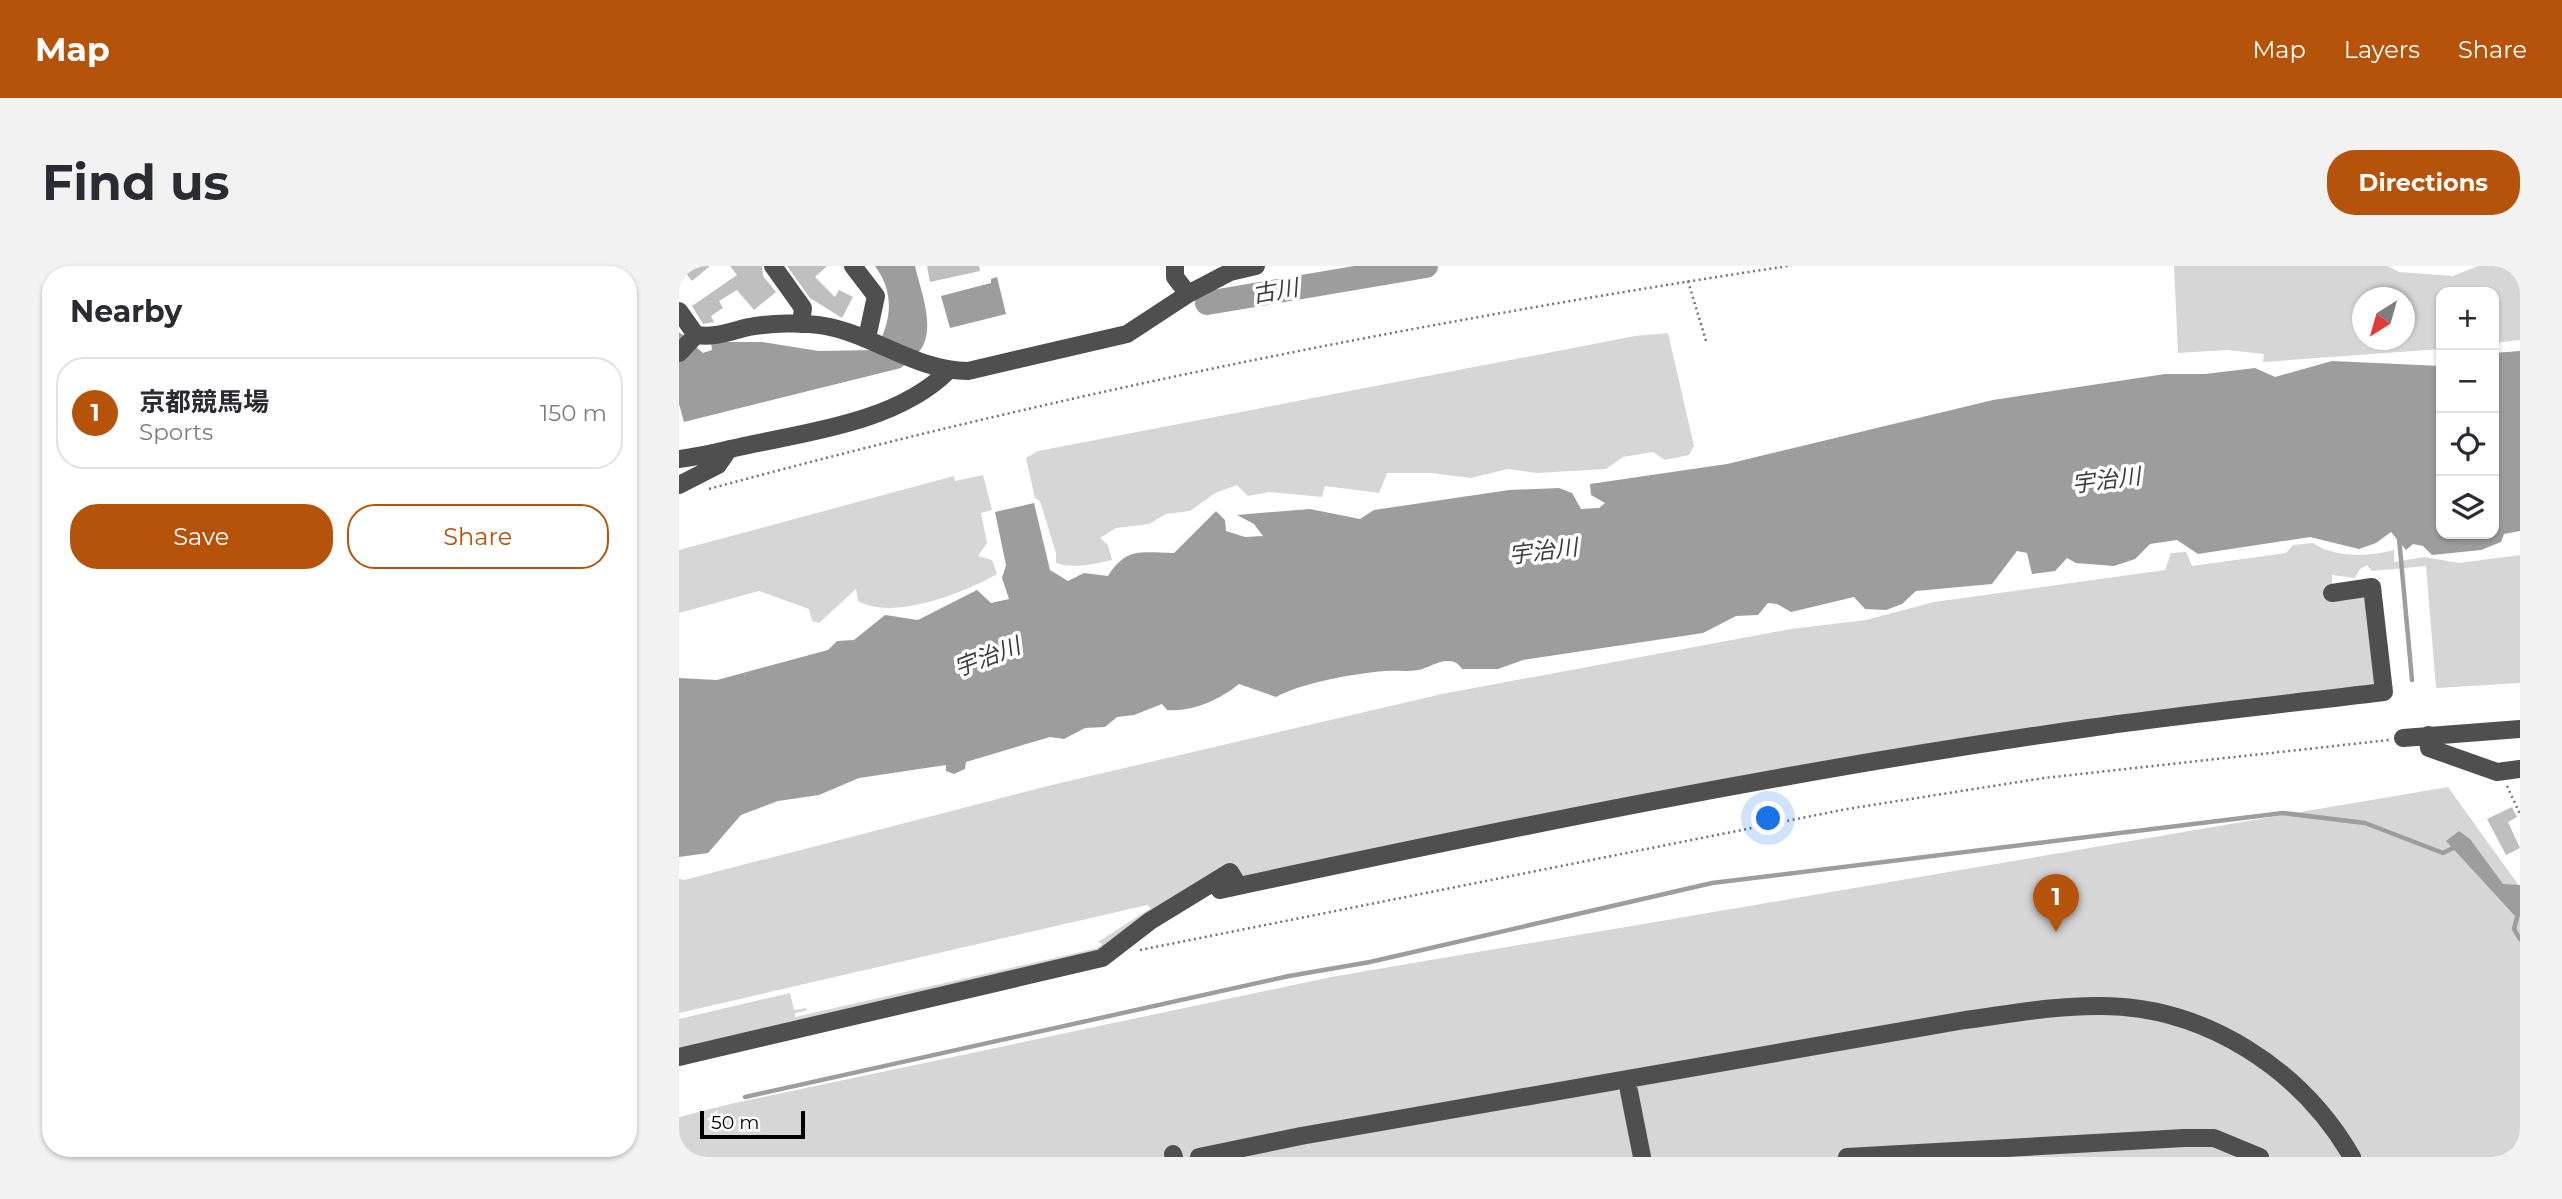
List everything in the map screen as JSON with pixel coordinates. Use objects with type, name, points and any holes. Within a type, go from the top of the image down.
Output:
[{"type":"street","points":[[773,266],[803,308],[801,324]]},
{"type":"street","points":[[853,266],[876,296],[872,340]]},
{"type":"street","points":[[1175,266],[1175,277],[1188,294]]},
{"type":"street","points":[[679,311],[697,335],[709,337],[752,327],[801,324],[824,326],[872,340],[929,365],[948,371],[968,372],[1127,334],[1188,294],[1230,272],[1256,266]]},
{"type":"street","points":[[679,353],[697,335]]},
{"type":"street","points":[[679,459],[871,416],[936,384],[948,371]]},
{"type":"street","points":[[679,485],[718,465],[729,449]]},
{"type":"street","points":[[679,1057],[1102,958],[1150,921],[1230,872],[1235,880],[1220,890],[1474,835],[1812,772],[2089,728],[2383,692],[2372,587],[2332,593]]},
{"type":"street","points":[[2403,738],[2520,729]]},
{"type":"street","points":[[2428,735],[2430,748],[2511,771]]},
{"type":"street","points":[[1199,1157],[1301,1136],[1965,1020],[2063,1007],[2105,1006],[2181,1018],[2239,1044],[2292,1082],[2318,1109],[2352,1157]]},
{"type":"street","points":[[1629,1091],[1642,1157]]},
{"type":"street","points":[[1847,1157],[1958,1154],[2214,1138],[2260,1157]]},
{"type":"path","points":[[704,490],[965,423],[1143,384],[1479,317],[1788,266]]},
{"type":"path","points":[[1688,281],[1706,341]]},
{"type":"path","points":[[1139,950],[1847,809],[2044,778],[2403,738]]},
{"type":"path","points":[[2511,771],[2520,814]]},
{"type":"shaded area","points":[[2174,266],[2388,266],[2399,272],[2453,276],[2478,266],[2520,266],[2520,340],[2499,342],[2499,287],[2436,287],[2436,349],[2263,362],[2264,354],[2228,350],[2178,353]]},
{"type":"shaded area","points":[[1668,333],[1694,446],[1689,455],[1665,460],[1653,452],[1623,457],[1606,469],[1537,473],[1508,469],[1471,478],[1431,473],[1387,473],[1379,493],[1325,486],[1322,497],[1270,492],[1248,496],[1237,485],[1215,493],[1190,511],[1166,514],[1149,524],[1116,528],[1100,538],[1108,545],[1112,560],[1077,566],[1056,563],[1056,553],[1040,501],[1035,498],[1026,458],[1038,451],[1635,336]]},
{"type":"shaded area","points":[[983,475],[992,510],[981,513],[987,543],[978,556],[992,560],[997,574],[966,589],[928,602],[890,608],[858,601],[856,589],[819,623],[812,621],[809,609],[759,591],[679,613],[679,550],[954,476],[955,481]]},
{"type":"shaded area","points":[[2313,543],[2342,554],[2353,555],[2394,550],[2394,562],[2424,557],[2459,563],[2520,555],[2520,683],[2436,688],[2426,566],[2372,571],[2367,565],[2360,569],[2355,578],[2332,575],[2332,592],[2372,587],[2384,692],[2090,728],[1220,890],[1229,873],[1102,958],[679,1057],[679,1019],[790,993],[794,1010],[807,1008],[806,1011],[795,1013],[795,1017],[1098,948],[1102,944],[1098,942],[1151,908],[1147,905],[679,1013],[679,879],[684,880],[1060,783],[1442,694],[1791,629],[1866,620],[1934,602],[2165,570],[2171,553],[2186,552],[2192,566],[2286,553],[2293,545]]},
{"type":"shaded area","points":[[2448,787],[2520,887],[2520,1157],[679,1157],[679,1117],[1331,977]]},
{"type":"water","points":[[875,266],[915,266],[923,297],[927,319],[925,340],[919,352],[901,368],[684,422],[679,404],[679,332],[703,353],[712,350],[711,342],[762,342],[819,351],[875,350],[885,329],[889,308],[886,287]]},
{"type":"water","points":[[997,277],[1006,314],[950,328],[941,296],[991,283],[991,279]]},
{"type":"water","name":"宇治川","points":[[2520,351],[2520,531],[2504,534],[2501,542],[2481,550],[2432,555],[2423,546],[2413,544],[2406,550],[2391,532],[2376,543],[2359,549],[2310,537],[2198,554],[2177,540],[2150,544],[2135,559],[2114,566],[2076,563],[2067,558],[2055,571],[2032,574],[2027,553],[2017,551],[1992,584],[1916,591],[1902,604],[1886,610],[1865,609],[1854,597],[1791,612],[1777,604],[1768,603],[1758,615],[1736,616],[1703,633],[1523,660],[1498,669],[1462,669],[1455,662],[1445,661],[1418,670],[1358,674],[1329,680],[1300,687],[1276,697],[1239,684],[1214,700],[1196,707],[1167,710],[1162,704],[1134,715],[1117,717],[1105,727],[1085,728],[1064,739],[1050,737],[966,762],[965,769],[954,774],[946,771],[946,765],[859,778],[819,795],[778,801],[741,815],[708,853],[679,857],[679,678],[717,680],[828,650],[837,641],[854,640],[885,615],[918,620],[977,590],[991,603],[1009,599],[1002,578],[1006,565],[995,512],[1034,503],[1050,570],[1068,581],[1084,573],[1108,576],[1122,560],[1136,553],[1174,553],[1216,511],[1225,520],[1226,531],[1245,537],[1263,536],[1254,524],[1237,515],[1310,509],[1360,519],[1374,510],[1509,490],[1559,488],[1572,493],[1581,509],[1599,508],[1605,503],[1591,495],[1590,484],[1727,464],[1993,400],[2165,374],[2205,374],[2255,368],[2275,377],[2332,361],[2436,366],[2436,539],[2499,539],[2499,353]]},
{"type":"water","points":[[2459,831],[2470,839],[2503,884],[2520,885],[2520,916],[2515,916],[2446,841]]},
{"type":"building","points":[[680,266],[710,266],[692,281]]},
{"type":"building","points":[[730,266],[762,266],[763,276],[776,292],[754,310],[737,290],[719,301],[723,308],[711,316],[714,322],[703,324],[692,306],[737,275]]},
{"type":"building","points":[[787,266],[827,266],[815,277],[835,297],[839,290],[853,297],[842,318],[810,298]]},
{"type":"building","points":[[927,266],[979,266],[980,271],[930,282]]},
{"type":"building","points":[[2512,807],[2517,817],[2508,822],[2520,848],[2506,855],[2487,819]]},
{"type":"waterway","name":"古川","points":[[1207,303],[1426,266]]},
{"type":"waterway","points":[[2399,538],[2412,680]]},
{"type":"waterway","points":[[745,1097],[1289,976],[1370,962],[1712,883],[2283,813],[2365,823],[2443,853],[2457,846]]},
{"type":"waterway","points":[[2520,906],[2514,929],[2520,939]]},
{"type":"place","name":"京都競馬場","points":[[2056,932]]}]
